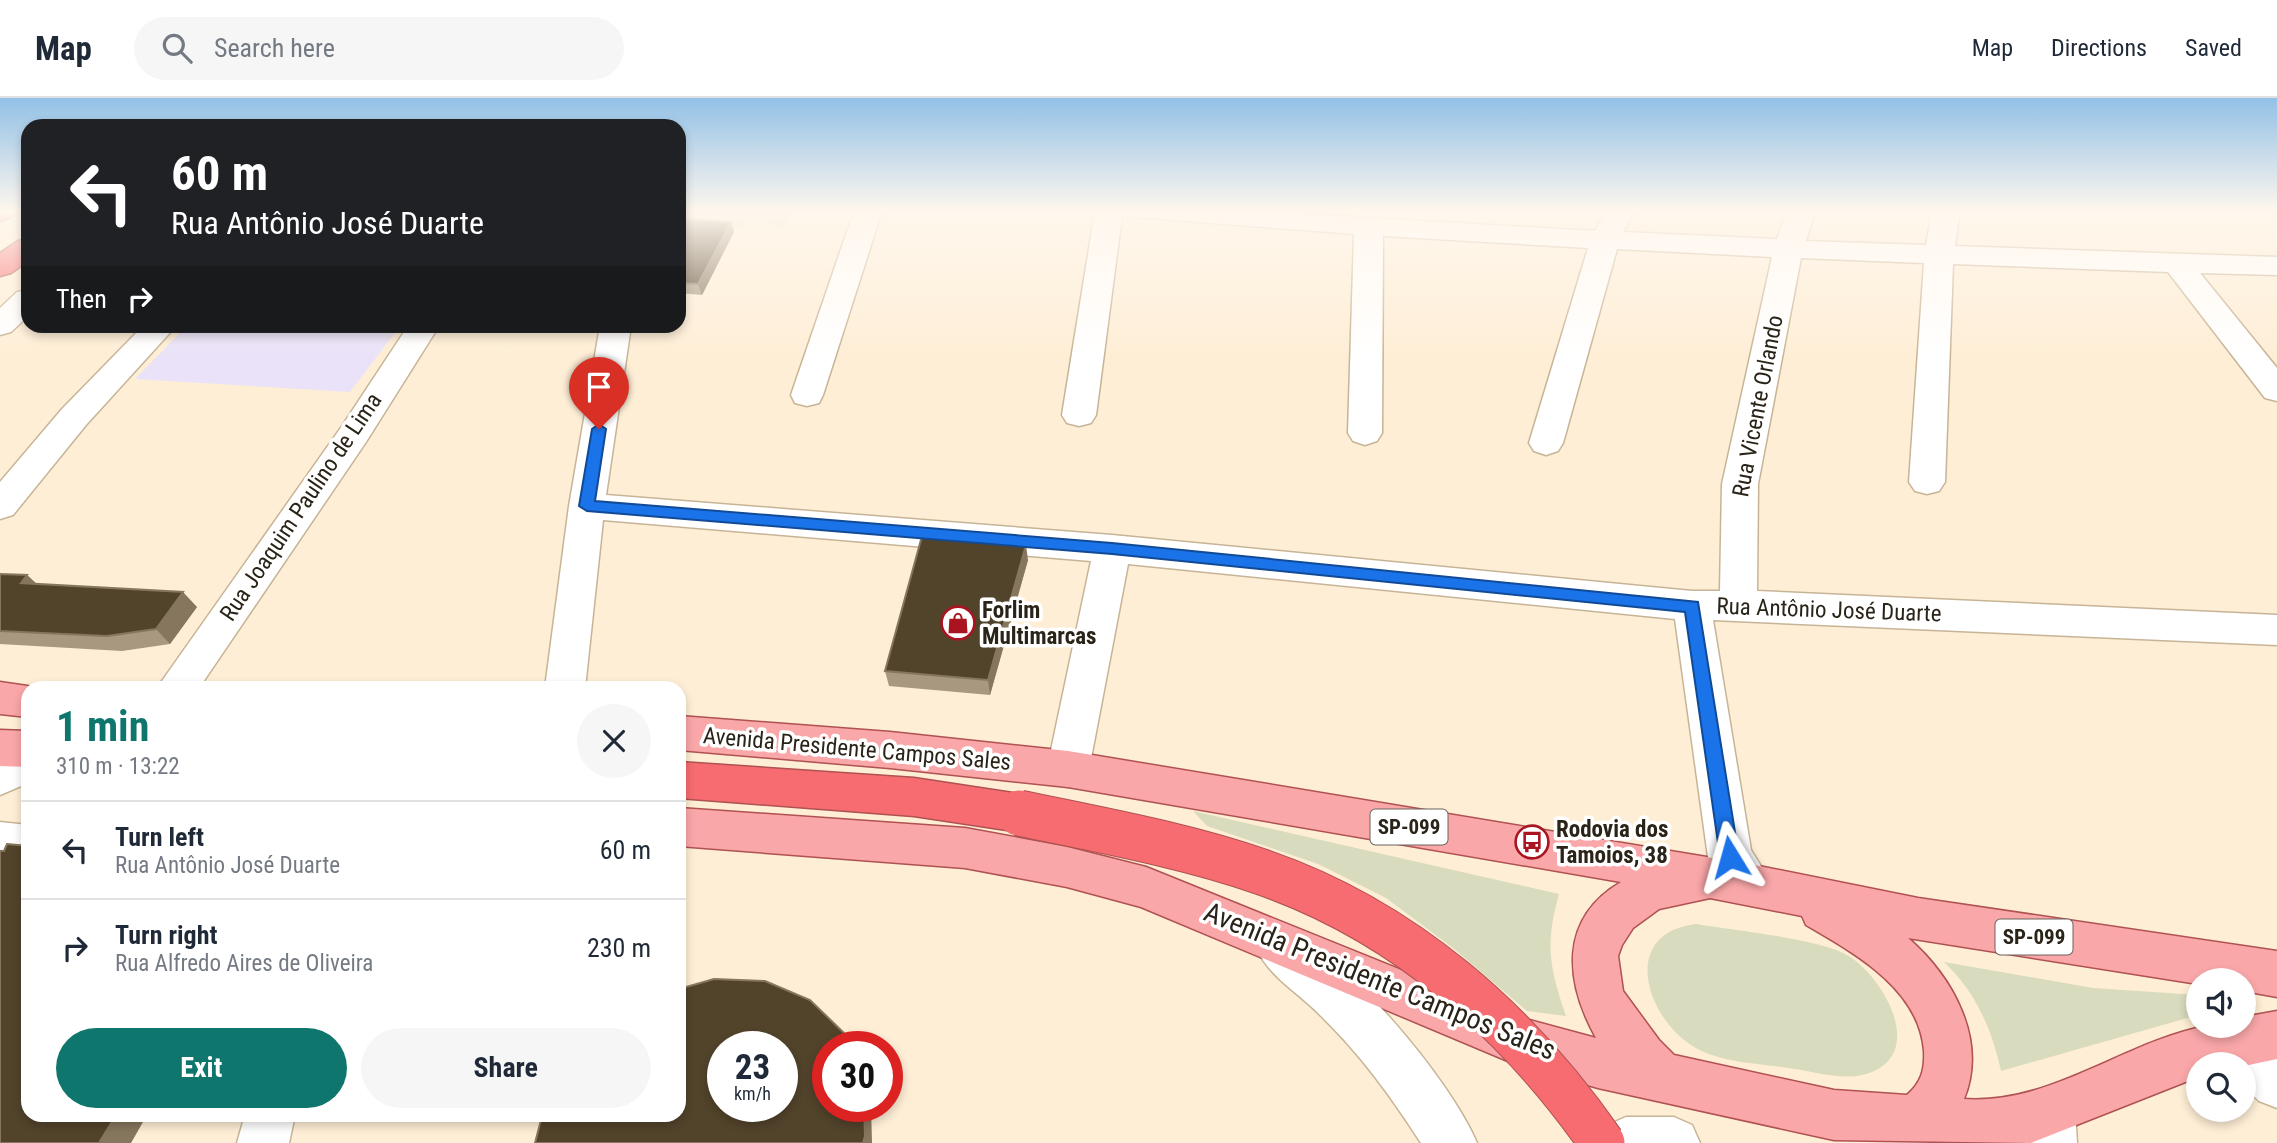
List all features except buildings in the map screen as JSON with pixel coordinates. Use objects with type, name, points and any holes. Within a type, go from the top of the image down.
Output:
[{"type":"highway","points":[[686,781],[914,797],[1020,813],[1129,836],[1266,873],[1377,926],[1443,972],[1531,1053],[1581,1110],[1602,1143]]},
{"type":"main road","points":[[0,698],[21,700]]},
{"type":"main road","name":"Avenida Presidente Campos Sales","points":[[686,734],[890,750],[1069,769],[1771,889],[1918,919],[2277,974]]},
{"type":"main road","points":[[0,748],[21,749]]},
{"type":"main road","name":"Avenida Presidente Campos Sales","points":[[686,828],[965,848],[1067,867],[1146,888],[1515,1041],[1598,1063],[1658,1074],[1834,1115],[1993,1130],[2173,1060],[2221,1046],[2277,1035]]},
{"type":"main road","name":"SP-099","points":[[1658,1074],[1634,1050],[1611,1017],[1597,990],[1593,965],[1598,939],[1630,900],[1651,890],[1679,883],[1771,889],[1886,949],[1928,993],[1944,1025],[1948,1056],[1946,1083],[1933,1105],[1993,1130]]},
{"type":"street","points":[[807,395],[852,260]]},
{"type":"street","points":[[1079,415],[1102,260]]},
{"type":"street","points":[[1364,433],[1368,260]]},
{"type":"street","points":[[1546,443],[1599,260]]},
{"type":"street","name":"Rua Vicente Orlando","points":[[1739,605],[1737,543],[1740,484],[1786,260]]},
{"type":"street","points":[[1927,482],[1939,260]]},
{"type":"street","points":[[2091,260],[2277,265]]},
{"type":"street","points":[[2177,263],[2277,390]]},
{"type":"street","points":[[0,325],[21,306]]},
{"type":"street","points":[[0,506],[74,417],[153,333]]},
{"type":"street","name":"Rua Joaquim Paulino de Lima","points":[[182,681],[354,434],[419,333]]},
{"type":"street","points":[[566,681],[587,506],[614,333]]},
{"type":"street","name":"Rua Antônio José Duarte","points":[[587,506],[1112,549],[1692,606],[1739,605],[2277,630]]},
{"type":"street","points":[[1069,769],[1112,549]]},
{"type":"street","points":[[1692,606],[1730,857],[1771,889]]},
{"type":"street","points":[[0,777],[21,766]]},
{"type":"street","points":[[0,842],[21,844]]},
{"type":"street","points":[[1270,941],[1337,998],[1397,1061],[1451,1143]]},
{"type":"street","points":[[2221,1046],[2249,1060],[2277,1083]]},
{"type":"street","points":[[263,1143],[268,1122]]},
{"type":"street","points":[[1626,1143],[1674,1143]]},
{"type":"shaded area","points":[[180,333],[395,333],[350,392],[135,379]]},
{"type":"green space","points":[[1193,811],[1559,894],[1552,928],[1551,955],[1566,1016],[1527,1011],[1453,948],[1386,898],[1318,864],[1207,826]]},
{"type":"green space","points":[[1696,924],[1817,944],[1847,955],[1875,981],[1886,998],[1894,1017],[1897,1036],[1894,1053],[1882,1066],[1862,1075],[1844,1076],[1725,1059],[1691,1045],[1661,1014],[1652,995],[1648,976],[1649,958],[1657,942],[1672,931]]},
{"type":"green space","points":[[1944,962],[2093,988],[2186,994],[2186,1018],[2001,1071],[1993,1040],[1981,1012],[1955,973]]},
{"type":"place","name":"Forlim Multimarcas","points":[[958,623]]},
{"type":"place","name":"Rodovia dos Tamoios, 38","points":[[1532,842]]},
{"type":"route","points":[[599,429],[587,506],[1112,549],[1692,606],[1730,857]]}]
